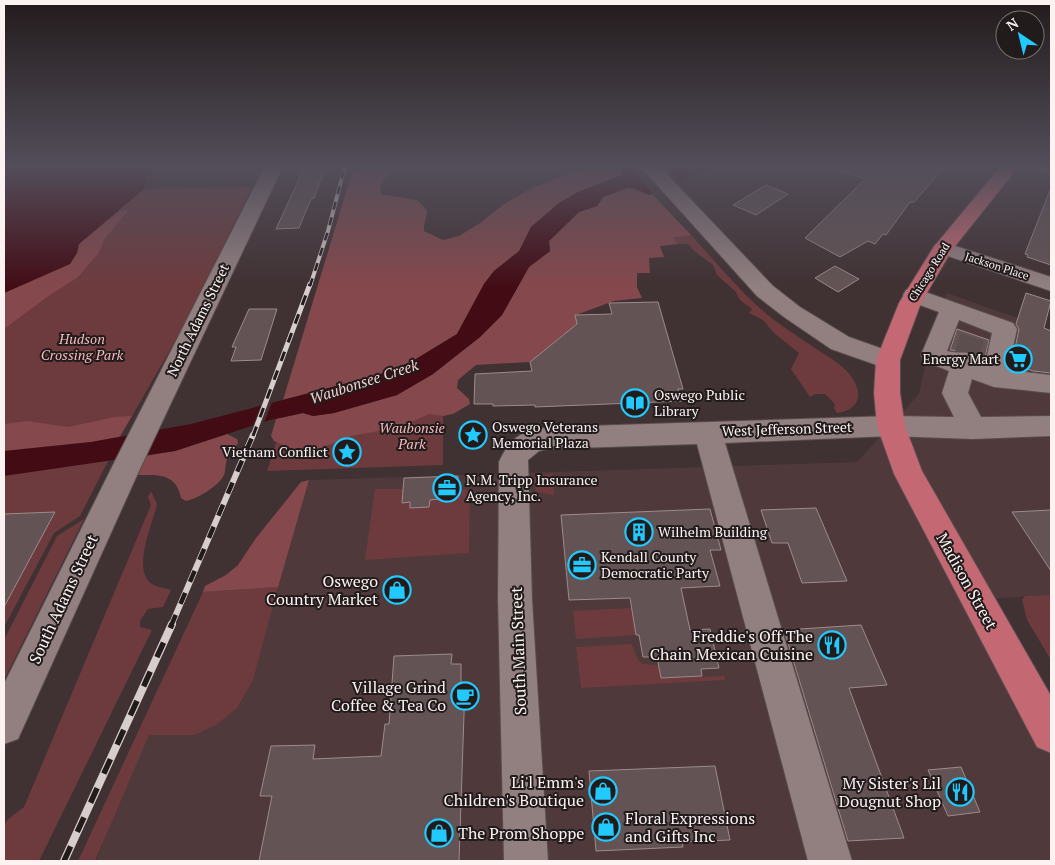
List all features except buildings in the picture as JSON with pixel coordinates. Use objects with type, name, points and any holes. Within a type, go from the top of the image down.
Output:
[{"type":"main road","name":"Chicago Road","points":[[891,426],[887,393],[888,360],[914,295],[943,248],[977,206]]},
{"type":"main road","name":"Madison Street","points":[[891,426],[909,474],[1051,734]]},
{"type":"street","name":"North Adams Street","points":[[123,473],[253,206]]},
{"type":"street","points":[[686,206],[765,291],[792,312],[840,344],[888,360]]},
{"type":"street","name":"Jackson Place","points":[[943,248],[1051,284]]},
{"type":"street","points":[[914,295],[951,310],[976,327],[1005,329],[994,378]]},
{"type":"street","points":[[951,310],[933,355],[964,363],[994,378],[1051,384]]},
{"type":"street","points":[[964,363],[955,393],[972,428]]},
{"type":"street","name":"West Jefferson Street","points":[[525,445],[538,439],[708,432],[891,426],[972,428],[1051,426]]},
{"type":"street","points":[[708,432],[830,861]]},
{"type":"street","name":"South Main Street","points":[[525,445],[519,450],[513,462],[515,599],[526,861]]},
{"type":"street","name":"South Adams Street","points":[[4,725],[123,473]]},
{"type":"shaded area","points":[[342,206],[423,206],[427,210],[424,231],[443,240],[459,236],[501,206],[555,206],[531,227],[520,251],[494,271],[484,284],[457,334],[411,362],[378,375],[283,400]]},
{"type":"shaded area","points":[[596,206],[664,206],[691,235],[673,238],[678,244],[660,246],[664,257],[649,258],[650,273],[637,273],[637,287],[642,298],[614,301],[576,315],[577,324],[530,362],[476,365],[458,380],[457,388],[469,399],[470,404],[453,414],[443,416],[429,414],[401,427],[351,436],[306,454],[274,441],[271,436],[276,419],[303,413],[313,416],[334,413],[397,395],[433,374],[480,337],[502,315],[529,267],[550,251],[549,241],[579,212]]},
{"type":"shaded area","points":[[120,211],[128,211],[104,240],[98,254],[78,277],[4,329],[4,293],[70,264],[77,253],[79,244]]},
{"type":"shaded area","points":[[947,293],[1051,330],[1051,595],[967,600],[1051,756],[1051,861],[96,861],[142,735],[309,480],[857,462],[919,394],[936,316]]},
{"type":"shaded area","points":[[132,416],[119,437],[91,442],[4,451],[4,424],[27,421],[68,427],[115,417]]},
{"type":"shaded area","points":[[227,434],[237,439],[238,443],[226,461],[224,475],[213,488],[196,498],[186,501],[181,498],[175,483],[170,479],[158,475],[135,475],[145,456],[175,451]]},
{"type":"shaded area","points":[[309,480],[278,587],[203,592],[205,586],[226,575],[238,565],[256,538],[301,482]]},
{"type":"green space","name":"Hudson Crossing Park","points":[[123,206],[243,206],[187,320],[123,432],[80,516],[54,533],[4,627],[4,293],[31,281]]},
{"type":"green space","points":[[691,235],[734,283],[762,310],[846,370],[853,379],[858,391],[857,402],[854,406],[844,412],[837,413],[834,408],[835,404],[825,394],[816,394],[810,397],[791,369],[799,353],[774,333],[763,320],[749,313],[752,309],[740,300],[736,292],[717,275],[713,265],[694,251],[688,244],[678,244],[673,238]]},
{"type":"green space","name":"Waubonsie Park","points":[[443,402],[443,465],[267,471],[283,421]]},
{"type":"green space","points":[[553,474],[554,495],[537,492],[534,475]]},
{"type":"green space","points":[[375,489],[403,489],[402,503],[410,502],[410,508],[430,500],[458,497],[458,490],[470,489],[469,553],[365,560]]},
{"type":"green space","points":[[151,491],[157,504],[145,546],[143,568],[146,577],[152,584],[171,590],[163,607],[148,609],[140,621],[140,627],[152,630],[39,861],[4,861],[4,827],[7,820],[24,807],[151,505],[148,497]]},
{"type":"green space","points":[[84,519],[4,680],[4,640],[57,536]]},
{"type":"green space","points":[[278,587],[253,680],[237,708],[216,725],[194,735],[149,735],[95,861],[78,861],[203,592]]},
{"type":"green space","points":[[1051,595],[1051,660],[1027,620],[1022,600],[1025,596]]},
{"type":"green space","points":[[631,608],[636,635],[576,639],[573,611]]},
{"type":"green space","points":[[632,644],[637,658],[642,664],[659,665],[661,678],[724,676],[725,680],[581,688],[576,647]]},
{"type":"water","points":[[4,206],[123,206],[79,244],[77,253],[70,264],[4,293]]},
{"type":"water","name":"Waubonsee Creek","points":[[555,206],[596,206],[579,212],[549,241],[550,251],[529,267],[502,315],[480,337],[433,374],[397,395],[334,413],[313,416],[303,413],[270,420],[175,451],[4,476],[4,451],[91,442],[191,424],[378,375],[411,362],[457,334],[484,284],[494,271],[519,251],[531,227]]},
{"type":"pier","points":[[273,400],[263,425],[252,428],[262,403]]},
{"type":"tunnel","points":[[965,360],[973,335]]},
{"type":"railway","points":[[310,286],[334,206]]},
{"type":"railway","points":[[253,436],[310,284]]},
{"type":"railway","points":[[171,626],[253,435]]},
{"type":"railway","points":[[64,861],[172,624]]},
{"type":"place","name":"Energy Mart","points":[[1018,359]]},
{"type":"place","name":"Oswego Public Library","points":[[635,403]]},
{"type":"place","name":"Oswego Veterans Memorial Plaza","points":[[473,435]]},
{"type":"place","name":"Vietnam Conflict","points":[[347,452]]},
{"type":"place","name":"N.M. Tripp Insurance Agency, Inc.","points":[[447,488]]},
{"type":"place","name":"Wilhelm Building","points":[[639,532]]},
{"type":"place","name":"Kendall County Democratic Party","points":[[582,565]]},
{"type":"place","name":"Oswego Country Market","points":[[397,590]]},
{"type":"place","name":"Freddie's Off The Chain Mexican Cuisine","points":[[832,645]]},
{"type":"place","name":"Village Grind Coffee & Tea Co","points":[[465,696]]},
{"type":"place","name":"Li'l Emm's Children's Boutique","points":[[603,791]]},
{"type":"place","name":"My Sister's Lil Dougnut Shop","points":[[960,792]]},
{"type":"place","name":"Floral Expressions and Gifts Inc","points":[[606,827]]},
{"type":"place","name":"The Prom Shoppe","points":[[439,833]]}]
